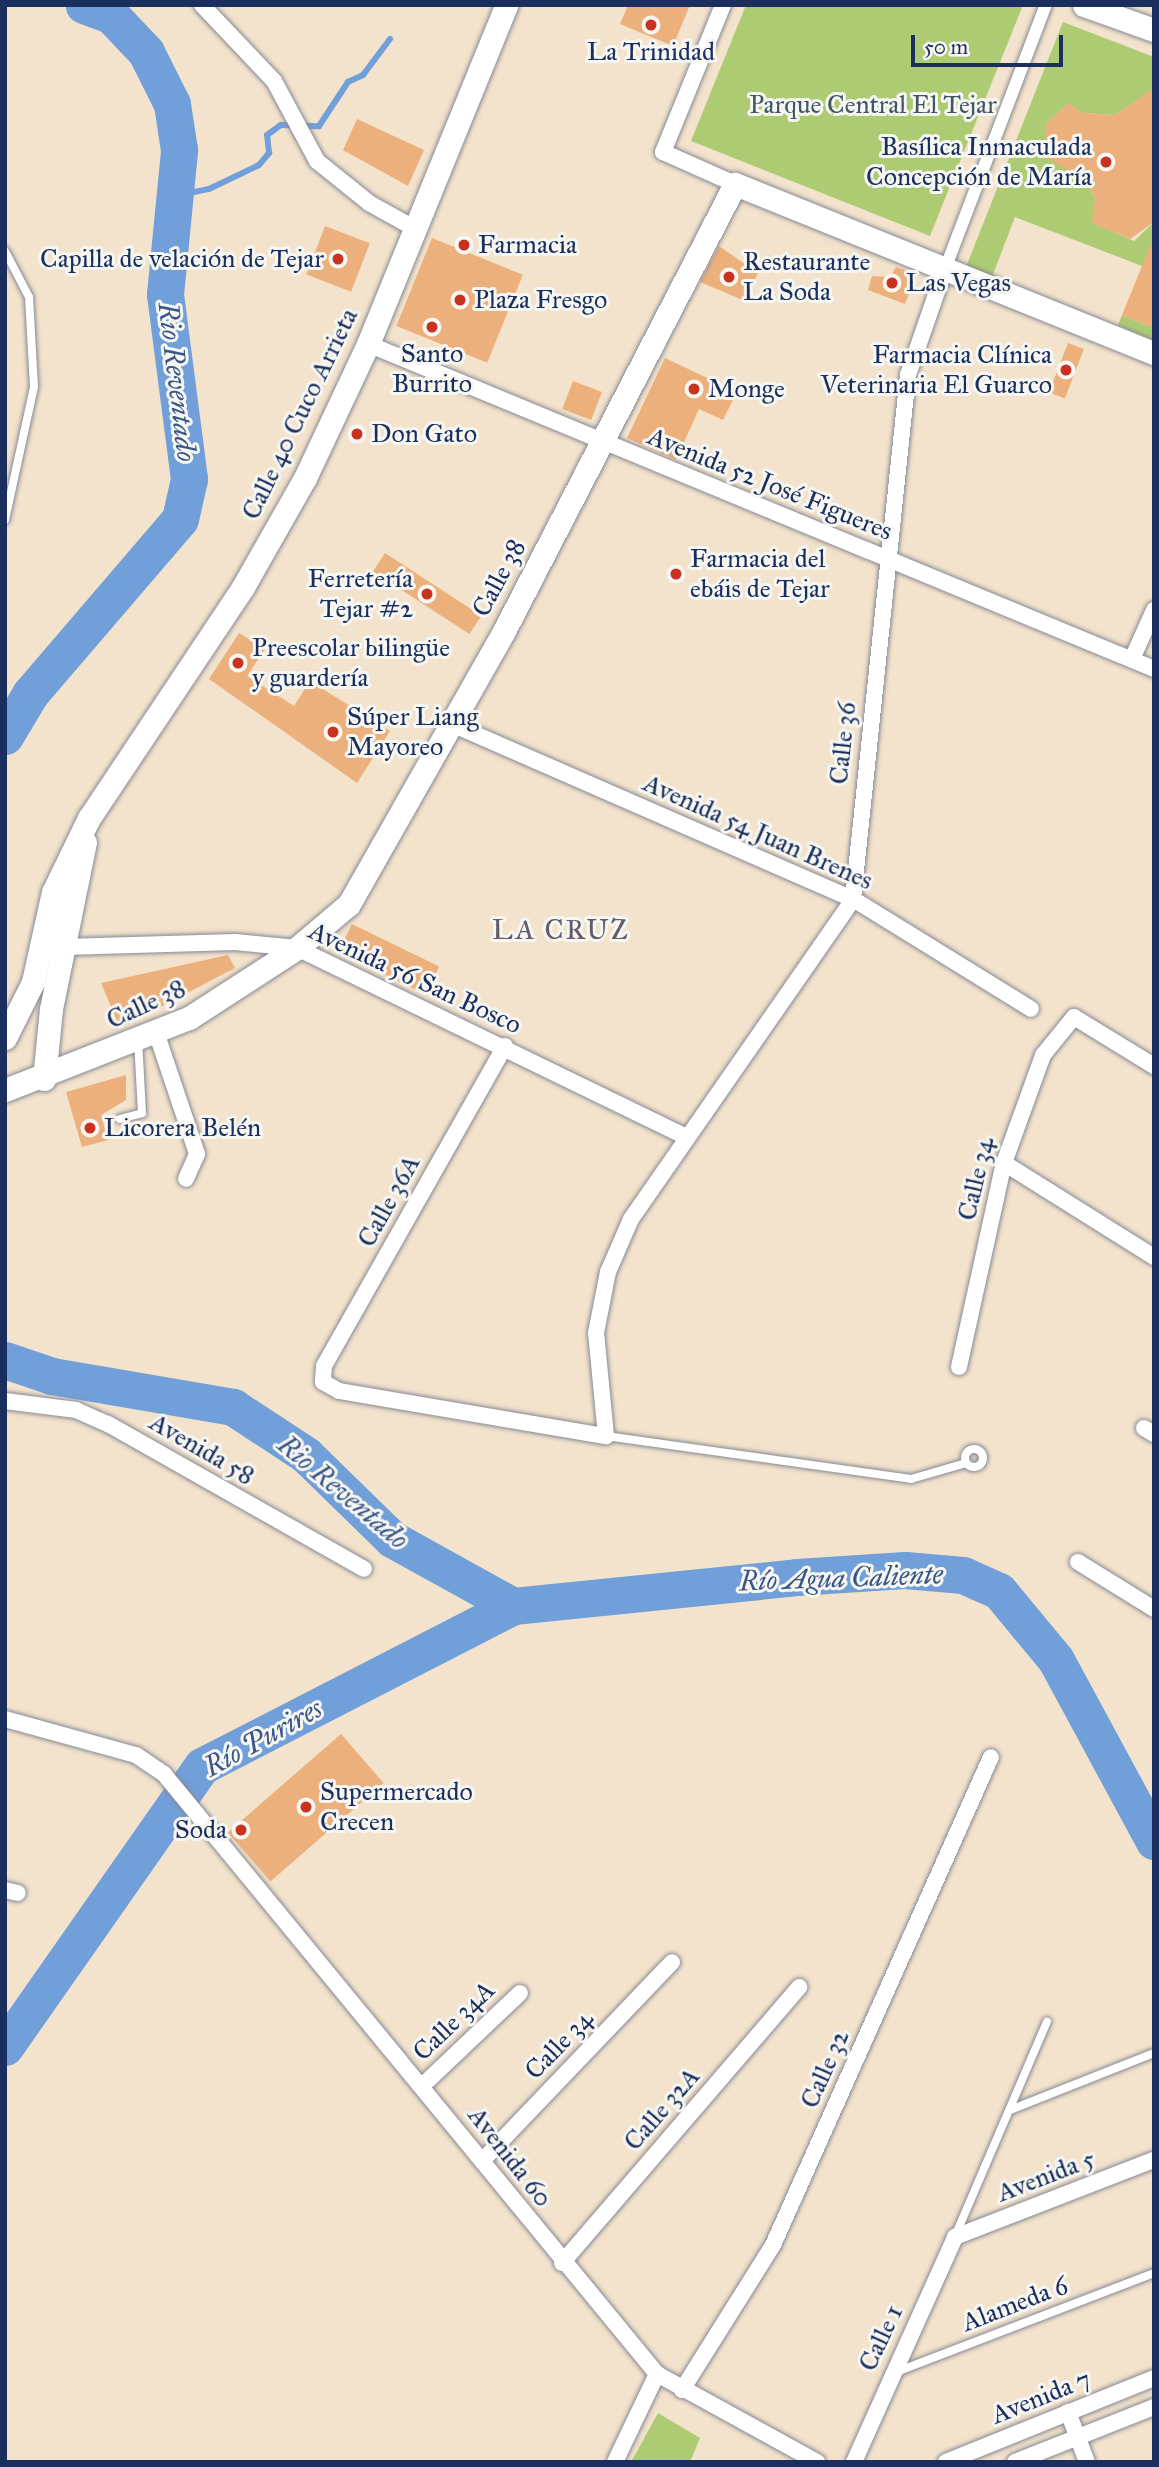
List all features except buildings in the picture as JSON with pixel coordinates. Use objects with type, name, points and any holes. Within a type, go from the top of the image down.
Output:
[{"type":"main road","name":"Calle 40 Cuco Arrieta","points":[[89,818],[243,587],[305,478],[368,344],[506,5]]},
{"type":"main road","points":[[1084,5],[1154,30]]},
{"type":"main road","points":[[735,184],[1154,353]]},
{"type":"main road","name":"Calle 38","points":[[5,1090],[44,1079],[189,1018],[297,948],[349,904],[452,724],[602,443],[735,184]]},
{"type":"main road","points":[[44,1079],[64,947],[89,818]]},
{"type":"main road","points":[[5,1038],[33,982],[53,892],[89,818]]},
{"type":"street","points":[[202,5],[274,81],[317,161],[369,203],[414,228]]},
{"type":"street","points":[[723,5],[663,152],[735,184]]},
{"type":"street","name":"Calle 36","points":[[606,1436],[596,1333],[608,1272],[631,1219],[684,1136],[735,1074],[853,899],[886,558],[908,376],[945,269],[1046,5]]},
{"type":"street","name":"Avenida 52 José Figueres","points":[[368,344],[1154,669]]},
{"type":"street","points":[[1132,659],[1154,610]]},
{"type":"street","name":"Avenida 54 Juan Brenes","points":[[452,724],[853,899],[1031,1009]]},
{"type":"street","name":"Avenida 56 San Bosco","points":[[64,947],[235,942],[297,948],[505,1046],[684,1136]]},
{"type":"street","name":"Calle 34","points":[[959,1367],[1004,1163],[1023,1096],[1043,1055],[1074,1017],[1154,1066]]},
{"type":"street","points":[[147,1036],[197,1154],[186,1179]]},
{"type":"street","name":"Calle 36A","points":[[505,1046],[324,1366],[323,1382],[339,1391],[606,1436]]},
{"type":"street","points":[[1004,1163],[1154,1257]]},
{"type":"street","name":"Avenida 58","points":[[5,1401],[76,1410],[108,1424],[364,1569]]},
{"type":"street","points":[[1078,1562],[1154,1609]]},
{"type":"street","name":"Avenida 60","points":[[5,1719],[111,1746],[164,1774],[211,1826],[562,2263],[657,2374],[817,2462]]},
{"type":"street","name":"Calle 32","points":[[682,2390],[773,2245],[991,1757]]},
{"type":"street","name":"Calle 34","points":[[482,2161],[672,1962]]},
{"type":"street","name":"Calle 32A","points":[[562,2263],[799,1987]]},
{"type":"street","name":"Calle 34A","points":[[422,2086],[520,1993]]},
{"type":"street","name":"Avenida 5","points":[[955,2237],[1154,2160]]},
{"type":"street","name":"Calle 1","points":[[855,2462],[890,2374],[955,2237]]},
{"type":"street","points":[[615,2462],[657,2374]]},
{"type":"street","name":"Avenida 7","points":[[946,2462],[1154,2378]]},
{"type":"street","name":"Avenida 7","points":[[1015,2462],[1154,2407]]},
{"type":"street","points":[[1068,2412],[1087,2462]]},
{"type":"lane","points":[[5,251],[29,297],[34,387],[5,520]]},
{"type":"lane","points":[[120,1119],[142,1113],[147,1036]]},
{"type":"lane","points":[[606,1436],[911,1479],[966,1463]]},
{"type":"lane","points":[[955,2237],[1047,2022]]},
{"type":"lane","points":[[1010,2110],[1154,2053]]},
{"type":"lane","name":"Alameda 6","points":[[890,2374],[1154,2273]]},
{"type":"green space","name":"Parque Central El Tejar","points":[[746,5],[1023,5],[930,236],[691,141]]},
{"type":"green space","points":[[1063,22],[1154,57],[1154,89],[1115,115],[1083,113],[1068,103],[1045,125],[1045,156],[1085,180],[1095,198],[1093,223],[1134,241],[1154,222],[1154,248],[1142,266],[1015,217],[992,277],[966,267]]},
{"type":"green space","points":[[1122,315],[1154,328],[1154,341],[1118,325]]},
{"type":"green space","points":[[658,2413],[700,2438],[690,2462],[631,2462]]},
{"type":"waterway","name":"Rio Reventado","points":[[5,736],[30,694],[180,519],[189,479],[165,294],[179,150],[172,104],[146,52],[111,15],[84,5]]},
{"type":"waterway","points":[[171,197],[209,189],[259,165],[269,153],[267,135],[281,125],[319,126],[348,82],[363,75],[390,39]]},
{"type":"waterway","name":"Rio Reventado","points":[[5,1360],[52,1376],[233,1407],[306,1455],[392,1539],[513,1606]]},
{"type":"waterway","name":"Río Agua Caliente","points":[[5,2047],[202,1766],[513,1606],[797,1577],[905,1570],[963,1575],[999,1591],[1056,1660],[1154,1841]]},
{"type":"place","name":"La Trinidad","points":[[651,25]]},
{"type":"place","name":"Basílica Inmaculada Concepción de María","points":[[1106,162]]},
{"type":"place","name":"Farmacia","points":[[464,245]]},
{"type":"place","name":"Capilla de velación de Tejar","points":[[338,259]]},
{"type":"place","name":"Restaurante La Soda","points":[[729,277]]},
{"type":"place","name":"Las Vegas","points":[[892,283]]},
{"type":"place","name":"Plaza Fresgo","points":[[460,300]]},
{"type":"place","name":"Santo Burrito","points":[[432,327]]},
{"type":"place","name":"Farmacia Clínica Veterinaria El Guarco","points":[[1066,370]]},
{"type":"place","name":"Monge","points":[[694,389]]},
{"type":"place","name":"Don Gato","points":[[357,434]]},
{"type":"place","name":"Farmacia del ebáis de Tejar","points":[[676,574]]},
{"type":"place","name":"Ferretería Tejar #2","points":[[427,594]]},
{"type":"place","name":"Preescolar bilingüe y guardería","points":[[238,663]]},
{"type":"place","name":"Súper Liang Mayoreo","points":[[333,732]]},
{"type":"place","name":"Licorera Belén","points":[[90,1128]]},
{"type":"place","name":"Supermercado Crecen","points":[[306,1807]]},
{"type":"place","name":"Soda","points":[[241,1830]]},
{"type":"district","name":"LA CRUZ","points":[[561,930]]},
{"type":"water label","name":"Río Purires","points":[[263,1738]]}]
